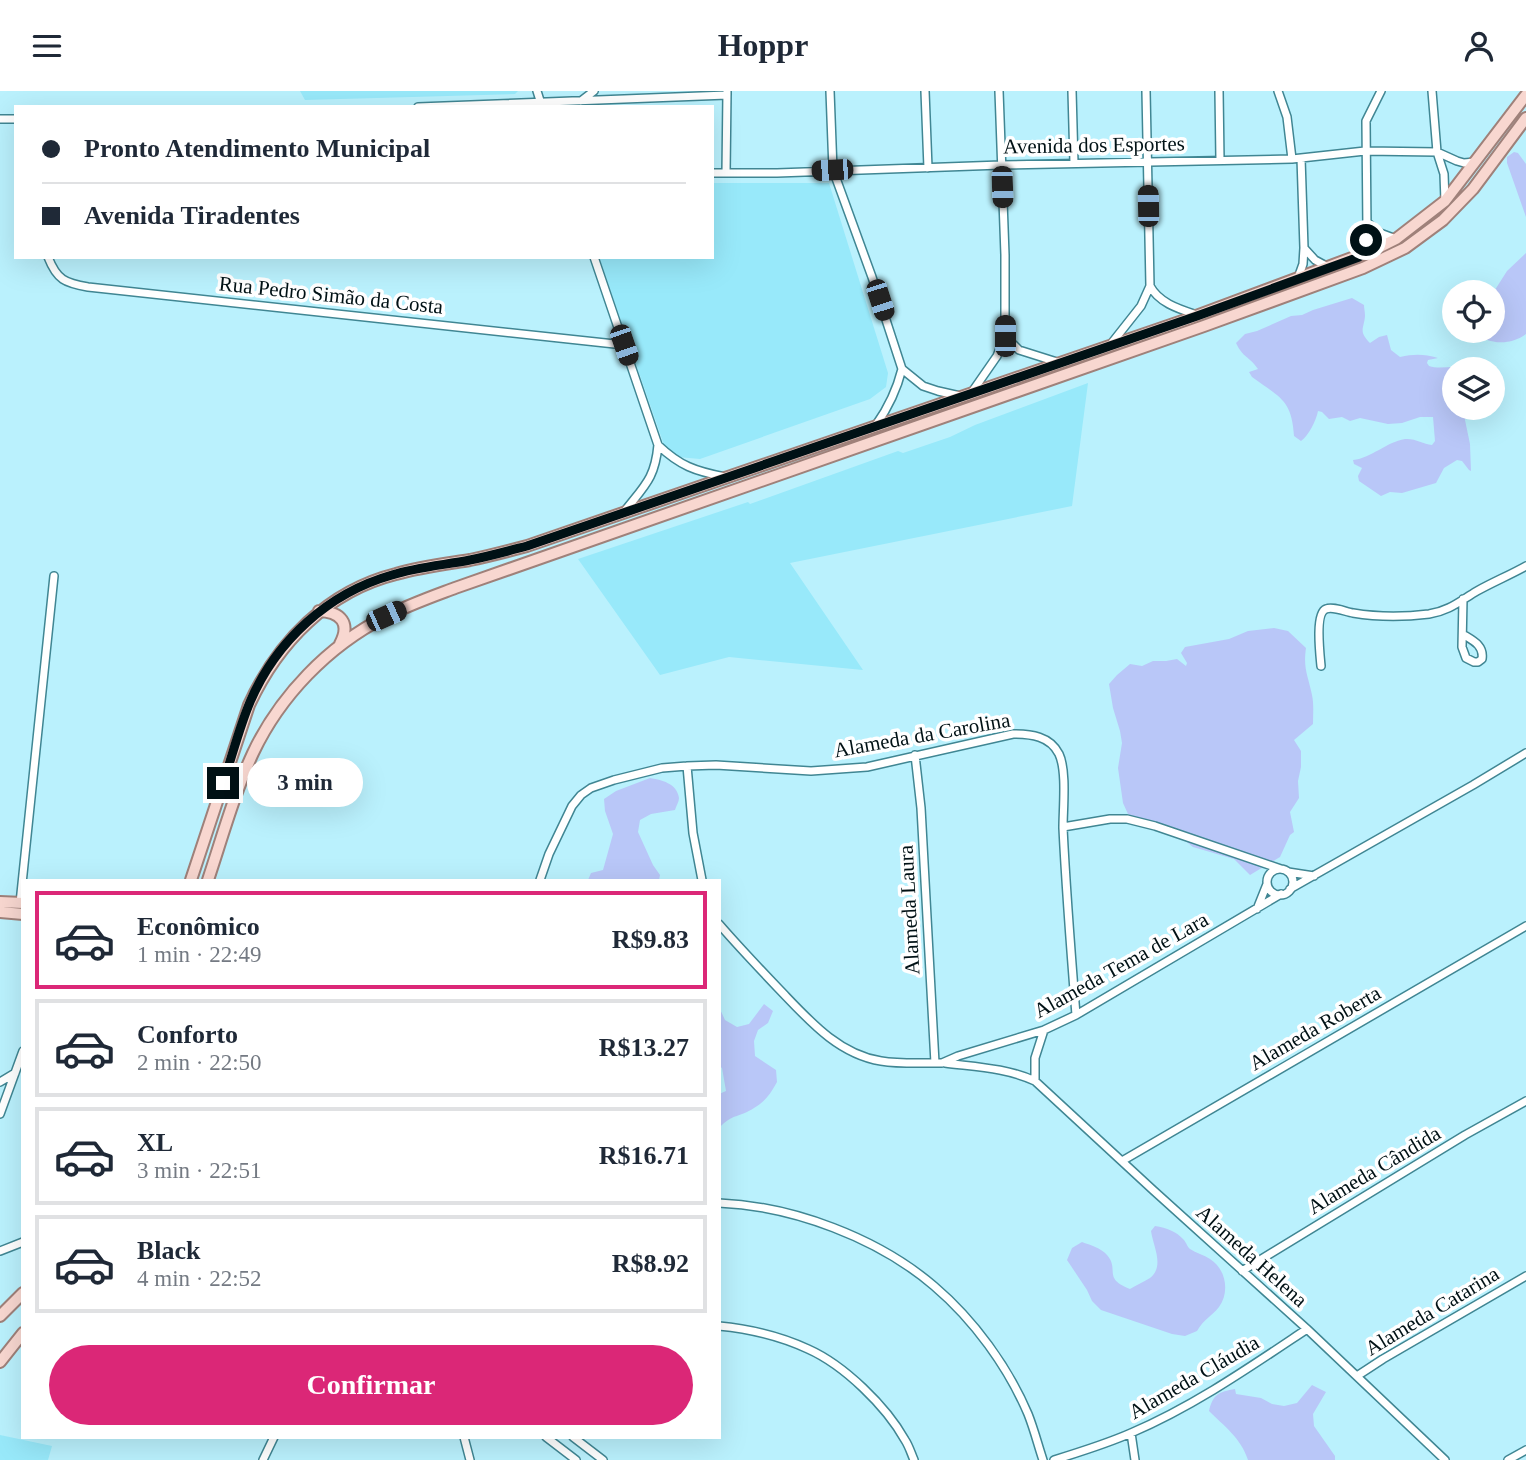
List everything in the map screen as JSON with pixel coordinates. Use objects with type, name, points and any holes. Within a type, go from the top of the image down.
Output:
[{"type":"main road","points":[[191,879],[257,687],[291,638],[319,611],[335,600],[377,579],[518,548],[1197,316],[1359,257],[1396,239],[1445,201],[1526,95]]},
{"type":"main road","points":[[208,879],[253,753],[276,714],[298,684],[338,646],[386,616],[455,588],[1205,326],[1386,258],[1423,235],[1458,205],[1487,172],[1526,118]]},
{"type":"main road","points":[[319,611],[334,613],[344,622],[345,633],[338,646]]},
{"type":"main road","points":[[0,902],[21,907]]},
{"type":"main road","points":[[0,912],[21,907]]},
{"type":"main road","points":[[0,1316],[21,1295]]},
{"type":"main road","points":[[0,1362],[21,1336]]},
{"type":"street","points":[[537,91],[542,105],[660,95],[727,93],[726,173]]},
{"type":"street","points":[[580,101],[594,91]]},
{"type":"street","points":[[830,91],[832,170],[872,277],[902,369],[923,386],[960,396]]},
{"type":"street","points":[[925,91],[928,168]]},
{"type":"street","points":[[972,392],[997,356],[1005,336],[999,91]]},
{"type":"street","points":[[1072,91],[1074,163]]},
{"type":"street","points":[[1110,345],[1136,314],[1150,286],[1146,91]]},
{"type":"street","points":[[1219,91],[1220,160]]},
{"type":"street","points":[[1278,91],[1287,117],[1292,159]]},
{"type":"street","points":[[1359,257],[1366,240],[1367,223],[1366,121],[1381,91]]},
{"type":"street","points":[[1432,91],[1437,152],[1444,174],[1445,201]]},
{"type":"street","name":"Avenida dos Esportes","points":[[714,173],[1292,159],[1366,152],[1437,152],[1464,163],[1475,162]]},
{"type":"street","points":[[1298,278],[1303,264],[1304,248],[1301,158]]},
{"type":"street","points":[[1367,223],[1380,233],[1396,239]]},
{"type":"street","points":[[1304,248],[1315,260],[1328,267]]},
{"type":"street","name":"Rua Pedro Simão da Costa","points":[[49,259],[56,274],[71,284],[624,345]]},
{"type":"street","points":[[595,259],[658,445],[650,479],[622,513]]},
{"type":"street","points":[[1150,286],[1165,302],[1197,316]]},
{"type":"street","points":[[1005,336],[1019,350],[1057,362]]},
{"type":"street","points":[[875,426],[888,406],[902,369]]},
{"type":"street","points":[[658,445],[683,465],[726,478]]},
{"type":"street","points":[[1321,666],[1319,622],[1325,609],[1377,616],[1432,614],[1449,610],[1464,599],[1526,566]]},
{"type":"street","points":[[25,879],[54,576]]},
{"type":"street","points":[[1464,599],[1464,635]]},
{"type":"street","name":"Alameda da Carolina","points":[[540,879],[572,806],[591,788],[614,780],[662,768],[687,766],[716,765],[811,771],[867,767],[1013,734],[1030,734],[1051,744],[1059,753],[1063,767],[1063,827],[1076,1015]]},
{"type":"street","name":"Alameda Tema de Lara","points":[[721,927],[815,1025],[834,1041],[856,1053],[881,1061],[939,1063],[1044,1030],[1076,1015],[1526,753]]},
{"type":"street","name":"Alameda Laura","points":[[915,755],[939,1063]]},
{"type":"street","points":[[687,766],[693,833],[702,879]]},
{"type":"street","points":[[1063,827],[1110,819],[1127,819],[1155,826],[1284,871],[1314,876]]},
{"type":"street","points":[[1255,860],[1272,892],[1281,894]]},
{"type":"street","points":[[1257,909],[1271,872],[1284,871]]},
{"type":"street","points":[[1284,871],[1292,880],[1290,889]]},
{"type":"street","name":"Alameda Roberta","points":[[1122,1161],[1526,926]]},
{"type":"street","points":[[1035,1081],[1035,1058],[1044,1030]]},
{"type":"street","name":"Alameda Helena","points":[[939,1063],[1004,1070],[1035,1081],[1307,1329],[1445,1460]]},
{"type":"street","points":[[0,1082],[19,1073]]},
{"type":"street","points":[[0,1114],[19,1073]]},
{"type":"street","name":"Alameda Cândida","points":[[1242,1271],[1465,1135],[1526,1101]]},
{"type":"street","points":[[721,1203],[757,1207],[817,1221],[879,1249],[934,1286],[968,1321],[1002,1366],[1028,1415],[1043,1460]]},
{"type":"street","points":[[0,1251],[21,1244]]},
{"type":"street","name":"Alameda Catarina","points":[[1357,1376],[1526,1276]]},
{"type":"street","points":[[721,1326],[759,1332],[809,1349],[836,1366],[880,1406],[906,1441],[914,1460]]},
{"type":"street","name":"Alameda Cláudia","points":[[1054,1460],[1131,1433],[1178,1410],[1307,1329]]},
{"type":"street","points":[[1131,1433],[1135,1460]]},
{"type":"street","points":[[263,1460],[273,1439]]},
{"type":"street","points":[[549,1439],[576,1460]]},
{"type":"street","points":[[576,1439],[603,1460]]},
{"type":"street","points":[[465,1440],[470,1460]]},
{"type":"street","points":[[1508,1460],[1526,1450]]},
{"type":"shaded area","points":[[300,91],[518,91],[515,94],[305,100]]},
{"type":"shaded area","points":[[1514,152],[1518,153],[1526,164],[1526,217],[1507,163],[1507,157]]},
{"type":"shaded area","points":[[714,183],[829,183],[888,373],[886,387],[870,399],[700,459],[678,457],[664,445],[600,259],[714,259]]},
{"type":"shaded area","points":[[1526,253],[1526,334],[1505,342],[1505,280],[1501,280]]},
{"type":"shaded area","points":[[1352,298],[1364,305],[1363,333],[1370,343],[1387,335],[1391,350],[1400,357],[1414,355],[1438,358],[1428,360],[1427,363],[1429,366],[1442,367],[1442,420],[1465,420],[1470,444],[1471,471],[1462,461],[1457,460],[1444,468],[1436,483],[1381,496],[1359,481],[1362,468],[1354,464],[1353,460],[1405,439],[1432,445],[1435,441],[1433,417],[1388,424],[1360,418],[1350,421],[1342,417],[1329,419],[1318,411],[1307,435],[1301,441],[1294,436],[1287,406],[1252,377],[1249,372],[1258,369],[1236,343],[1245,334]]},
{"type":"shaded area","points":[[1088,383],[1072,506],[790,563],[863,670],[729,657],[660,675],[578,559],[748,502],[750,504],[898,451],[903,453],[950,437]]},
{"type":"shaded area","points":[[1274,628],[1288,631],[1306,648],[1306,667],[1313,698],[1313,724],[1294,740],[1301,751],[1301,767],[1299,798],[1290,812],[1294,832],[1280,857],[1250,875],[1234,859],[1193,847],[1174,832],[1128,814],[1123,803],[1118,768],[1122,743],[1109,684],[1130,664],[1142,666],[1153,661],[1177,659],[1186,666],[1181,653],[1185,647],[1229,639],[1248,631]]},
{"type":"shaded area","points":[[650,778],[663,781],[678,793],[675,810],[651,814],[640,820],[638,832],[660,875],[659,879],[588,879],[591,873],[603,870],[613,834],[604,799],[616,791]]},
{"type":"shaded area","points":[[764,1004],[773,1011],[768,1023],[758,1030],[754,1041],[755,1056],[776,1070],[777,1082],[761,1103],[721,1126],[721,1093],[726,1091],[721,1067],[721,1011],[725,1020],[737,1027],[749,1024]]},
{"type":"shaded area","points":[[1155,1226],[1174,1232],[1190,1249],[1210,1259],[1220,1269],[1225,1281],[1224,1295],[1219,1307],[1197,1331],[1185,1336],[1101,1310],[1092,1301],[1067,1260],[1072,1248],[1082,1242],[1095,1247],[1111,1260],[1116,1281],[1130,1289],[1150,1278],[1157,1268],[1151,1231]]},
{"type":"shaded area","points":[[1312,1385],[1326,1392],[1313,1414],[1314,1426],[1335,1456],[1335,1460],[1248,1460],[1237,1439],[1209,1411],[1215,1397],[1229,1390],[1235,1389],[1236,1394],[1261,1398],[1284,1406],[1297,1403]]},
{"type":"shaded area","points":[[0,1435],[52,1446],[48,1460],[0,1460]]},
{"type":"route","points":[[223,783],[249,705],[267,669],[291,638],[319,611],[357,588],[394,574],[527,546],[1197,316],[1359,257],[1366,240]]}]
